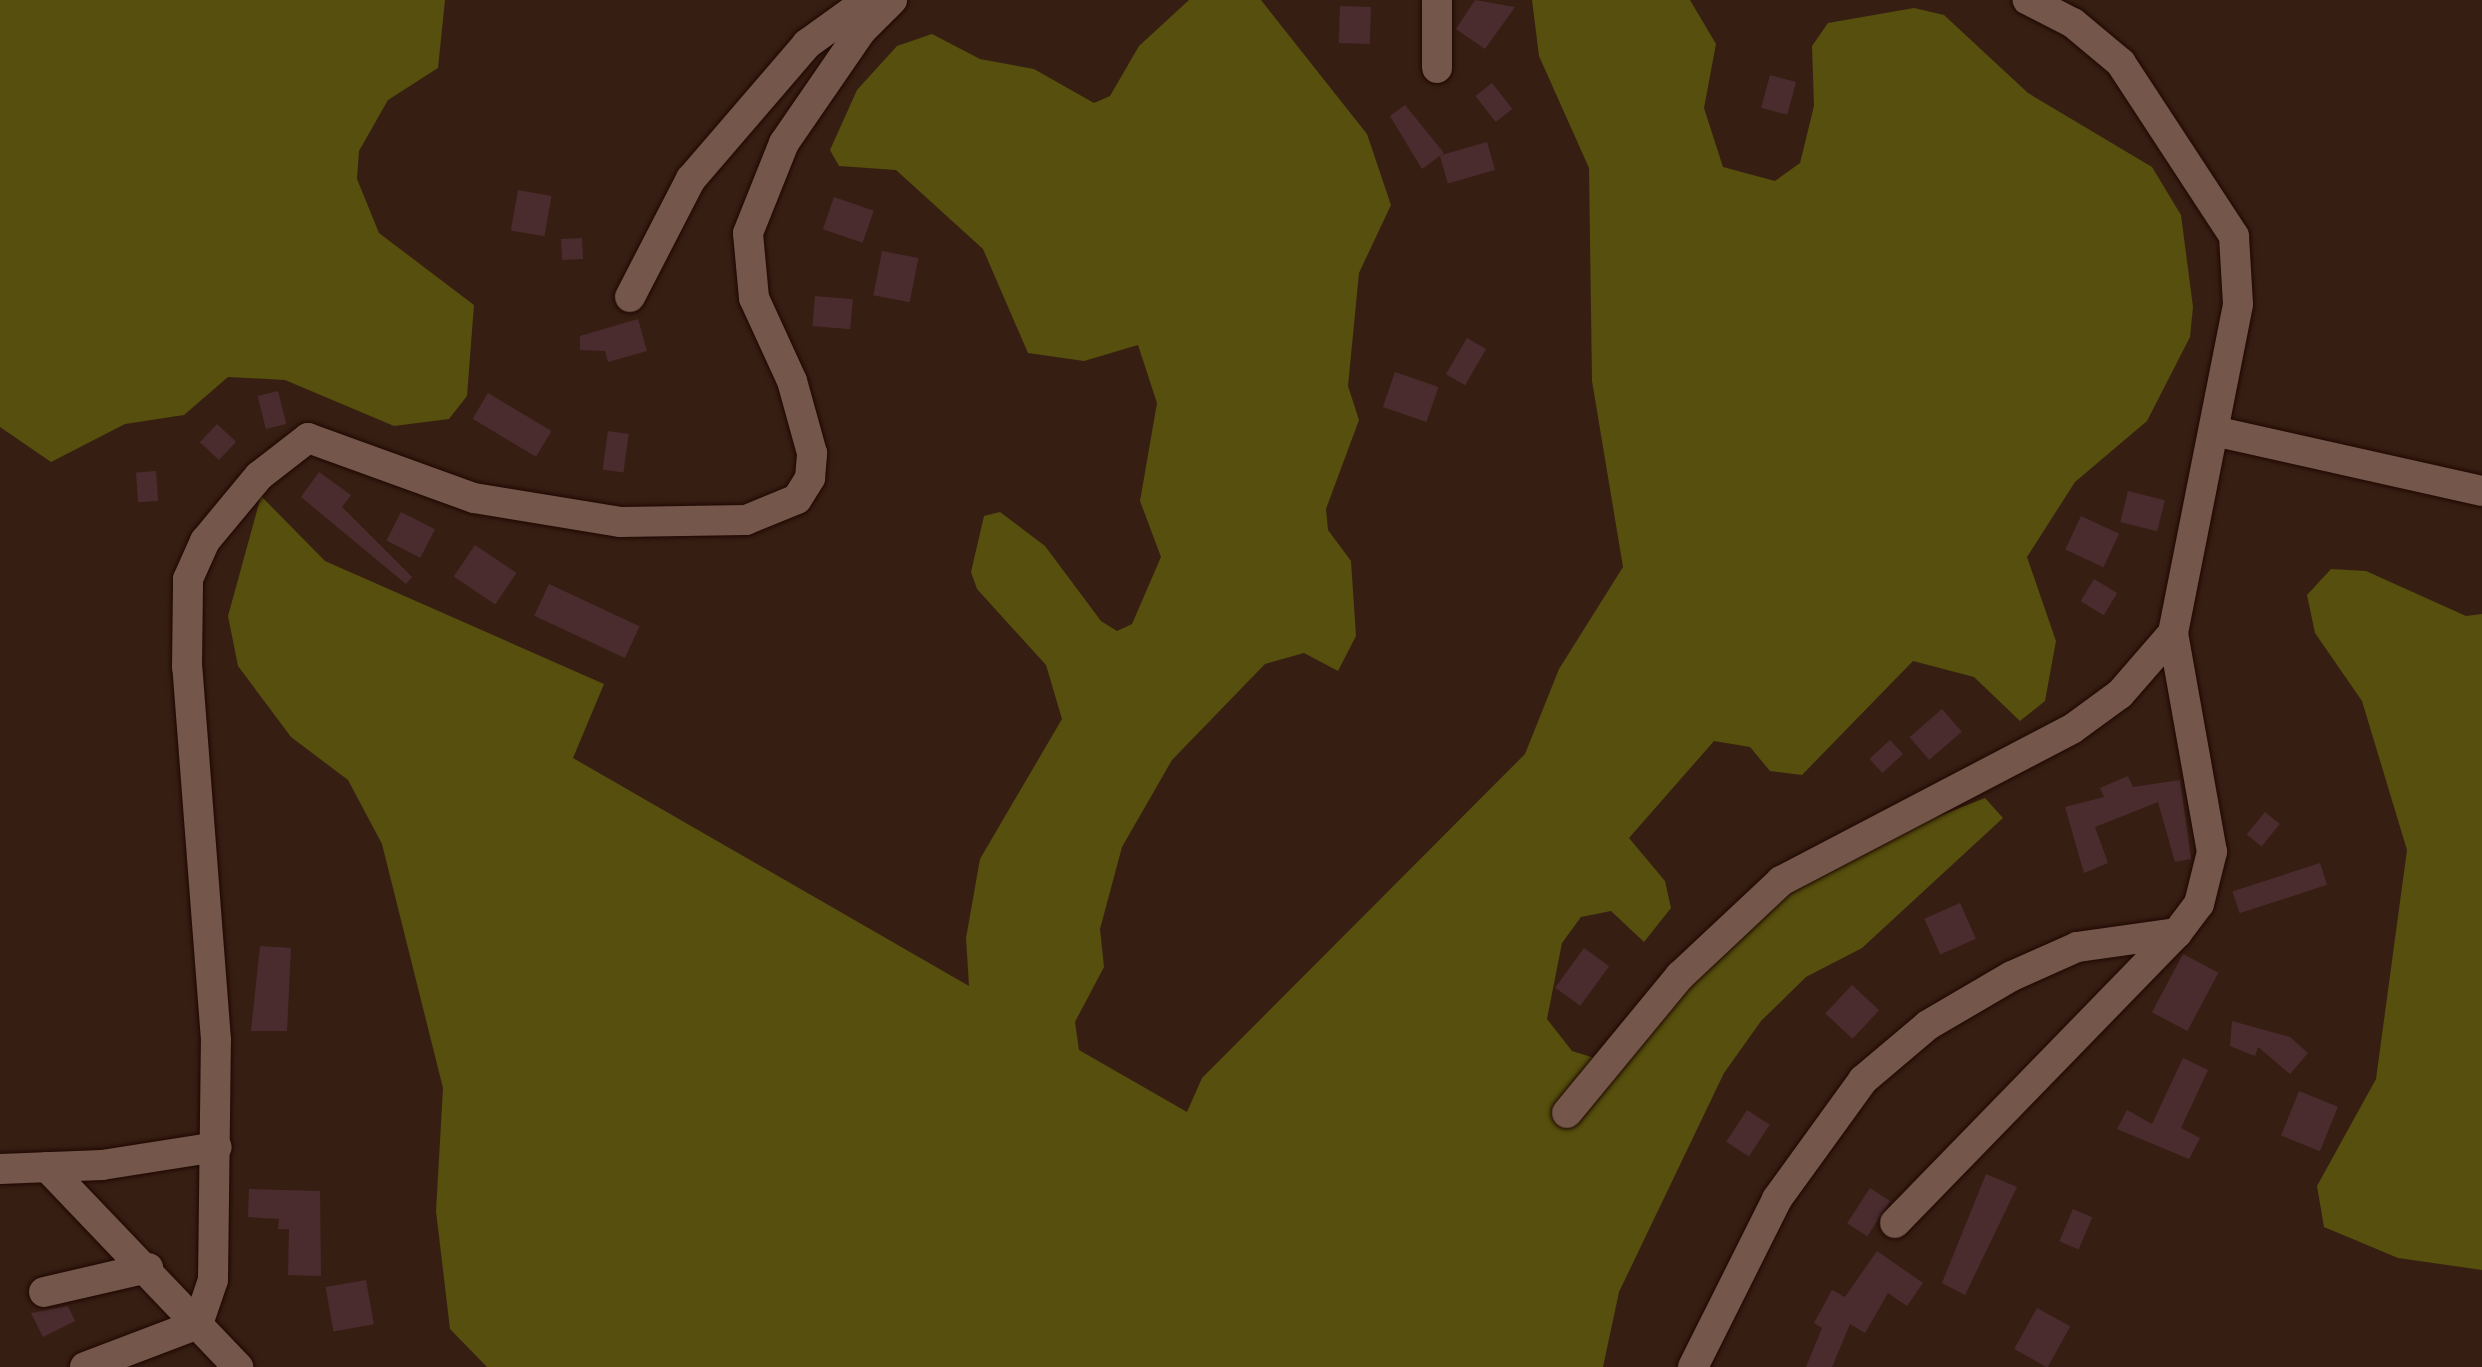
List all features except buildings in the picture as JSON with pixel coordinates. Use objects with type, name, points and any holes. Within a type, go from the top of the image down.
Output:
[{"type":"street","points":[[630,297],[690,179],[806,44],[868,0]]},
{"type":"street","points":[[198,1324],[212,1280],[216,1040],[188,667],[188,579],[205,540],[259,476],[308,438],[474,498],[621,522],[746,520],[797,499],[810,478],[812,454],[792,381],[754,298],[748,233],[784,143],[860,31],[892,0]]},
{"type":"street","points":[[1437,0],[1437,68]]},
{"type":"street","points":[[1895,1222],[2177,932],[2199,904],[2212,852],[2173,633],[2218,432],[2241,274],[2224,212],[2121,63],[2073,23],[2028,0]]},
{"type":"street","points":[[2218,432],[2482,491]]},
{"type":"street","points":[[1567,1113],[1680,976],[1781,880],[2072,730],[2120,694],[2173,633]]},
{"type":"street","points":[[1694,1367],[1778,1199],[1863,1080],[1928,1025],[2012,976],[2077,947],[2177,932]]},
{"type":"street","points":[[0,1168],[46,1167],[216,1147]]},
{"type":"street","points":[[46,1167],[148,1268],[238,1367]]},
{"type":"street","points":[[44,1292],[148,1268]]},
{"type":"street","points":[[84,1367],[198,1324]]},
{"type":"shaded area","points":[[0,0],[445,0],[438,68],[388,100],[359,151],[357,179],[379,233],[474,305],[467,396],[449,419],[394,426],[285,380],[228,377],[184,415],[125,424],[51,462],[0,427]]},
{"type":"shaded area","points":[[1189,0],[1261,0],[1367,134],[1391,205],[1359,273],[1348,386],[1359,420],[1326,509],[1328,530],[1351,561],[1356,636],[1338,671],[1304,653],[1265,664],[1172,760],[1122,847],[1100,929],[1104,967],[1075,1022],[1079,1050],[1187,1112],[1202,1078],[1525,754],[1559,669],[1623,567],[1592,381],[1589,168],[1539,56],[1532,0],[1690,0],[1716,44],[1704,108],[1723,167],[1775,181],[1800,163],[1814,106],[1812,46],[1828,23],[1914,8],[1944,15],[2028,93],[2152,167],[2181,215],[2193,307],[2190,337],[2147,421],[2075,482],[2027,557],[2056,641],[2045,701],[2020,721],[1974,677],[1913,661],[1802,775],[1770,771],[1750,747],[1714,741],[1629,838],[1665,881],[1671,908],[1644,942],[1611,911],[1581,917],[1562,943],[1547,1019],[1572,1051],[1601,1060],[1828,860],[1985,798],[2003,818],[1862,948],[1806,977],[1761,1021],[1724,1073],[1619,1292],[1603,1367],[487,1367],[450,1329],[436,1211],[443,1088],[382,844],[348,780],[291,737],[238,666],[228,616],[261,496],[325,561],[604,684],[573,758],[969,986],[966,938],[980,859],[1062,719],[1046,665],[977,589],[971,572],[984,516],[1000,512],[1045,546],[1101,621],[1117,631],[1132,624],[1161,557],[1140,501],[1157,403],[1138,345],[1084,361],[1028,353],[983,249],[896,170],[839,166],[830,150],[857,90],[897,46],[932,34],[980,59],[1034,69],[1094,103],[1110,96],[1139,46]]},
{"type":"shaded area","points":[[2331,569],[2366,571],[2466,616],[2482,614],[2482,1270],[2398,1258],[2324,1227],[2317,1186],[2376,1079],[2407,850],[2362,701],[2315,633],[2307,595]]}]
